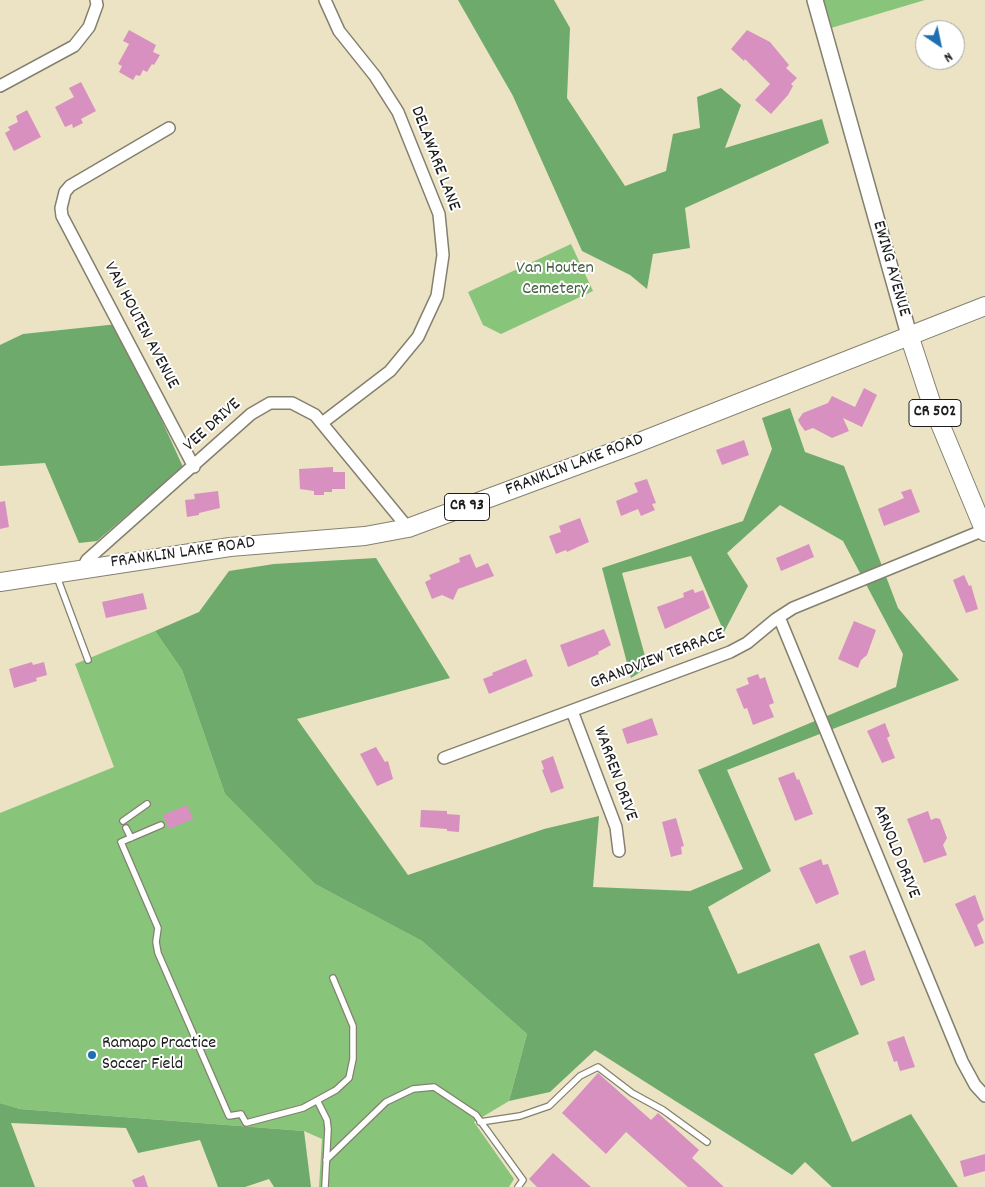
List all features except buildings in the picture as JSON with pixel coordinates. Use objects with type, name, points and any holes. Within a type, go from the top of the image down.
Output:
[{"type":"main road","name":"EWING AVENUE","points":[[815,0],[909,335],[931,402],[984,531]]},
{"type":"main road","name":"FRANKLIN LAKE ROAD","points":[[0,582],[249,544],[364,536],[408,528],[632,445],[985,306]]},
{"type":"street","points":[[0,86],[74,46],[89,27],[97,5],[96,0]]},
{"type":"street","name":"DELAWARE LANE","points":[[322,423],[390,371],[418,337],[437,296],[443,255],[439,214],[432,192],[398,112],[375,76],[344,37],[325,0]]},
{"type":"street","name":"VAN HOUTEN AVENUE","points":[[168,128],[70,186],[61,201],[62,216],[194,466]]},
{"type":"street","name":"VEE DRIVE","points":[[84,568],[87,560],[251,414],[270,403],[292,403],[304,408],[322,423],[408,528]]},
{"type":"street","name":"GRANDVIEW TERRACE","points":[[444,758],[730,652],[747,643],[793,608],[984,531]]},
{"type":"street","name":"ARNOLD DRIVE","points":[[779,617],[962,1061],[974,1084],[985,1096]]},
{"type":"street","name":"WARREN DRIVE","points":[[572,710],[614,820],[619,851]]},
{"type":"lane","points":[[54,573],[88,660]]},
{"type":"lane","points":[[123,821],[147,804]]},
{"type":"lane","points":[[161,825],[121,842],[158,928],[156,942],[158,953],[229,1116],[241,1114],[246,1123],[265,1119],[318,1102],[336,1090],[349,1078],[352,1071],[353,1026],[333,978]]},
{"type":"lane","points":[[126,828],[131,838]]},
{"type":"lane","points":[[480,1122],[520,1116],[549,1106],[580,1076],[598,1067],[632,1093],[663,1110],[707,1142]]},
{"type":"lane","points":[[326,1160],[386,1102],[423,1086],[434,1087],[445,1092],[476,1115],[523,1180],[518,1187]]},
{"type":"lane","points":[[318,1102],[327,1120],[328,1142],[325,1187]]},
{"type":"green space","points":[[458,0],[554,0],[570,28],[567,98],[625,186],[666,171],[673,134],[700,128],[697,97],[721,88],[741,105],[725,148],[822,119],[829,143],[685,208],[690,248],[653,254],[647,289],[630,275],[582,251],[513,96]]},
{"type":"green space","points":[[823,0],[925,0],[831,28]]},
{"type":"green space","name":"Van Houten Cemetery","points":[[571,244],[593,291],[501,334],[483,325],[468,292]]},
{"type":"green space","points":[[118,324],[183,467],[97,541],[79,543],[45,463],[0,466],[0,345],[23,334]]},
{"type":"green space","points":[[790,408],[805,452],[844,466],[898,608],[959,680],[727,770],[771,871],[708,907],[738,974],[819,943],[859,1034],[814,1054],[852,1142],[911,1114],[958,1187],[832,1187],[805,1162],[792,1175],[595,1050],[550,1092],[509,1101],[527,1034],[422,941],[315,884],[225,794],[182,670],[155,631],[199,612],[229,571],[274,564],[376,558],[450,678],[297,719],[408,875],[544,829],[599,816],[593,887],[690,891],[743,869],[698,770],[896,687],[903,654],[843,541],[780,505],[727,553],[748,586],[724,632],[691,556],[622,573],[648,667],[631,678],[602,568],[743,521],[772,449],[762,418]]},
{"type":"green space","points":[[155,631],[182,670],[225,794],[315,884],[422,941],[527,1034],[509,1101],[474,1122],[514,1179],[509,1187],[319,1187],[322,1139],[304,1131],[20,1109],[0,1103],[0,813],[114,767],[75,664]]},
{"type":"green space","points":[[0,1103],[20,1109],[304,1131],[311,1187],[274,1187],[269,1179],[245,1187],[218,1187],[200,1140],[138,1153],[126,1128],[11,1123],[35,1187],[0,1187]]},
{"type":"place","name":"Ramapo Practice Soccer Field","points":[[92,1055]]}]
